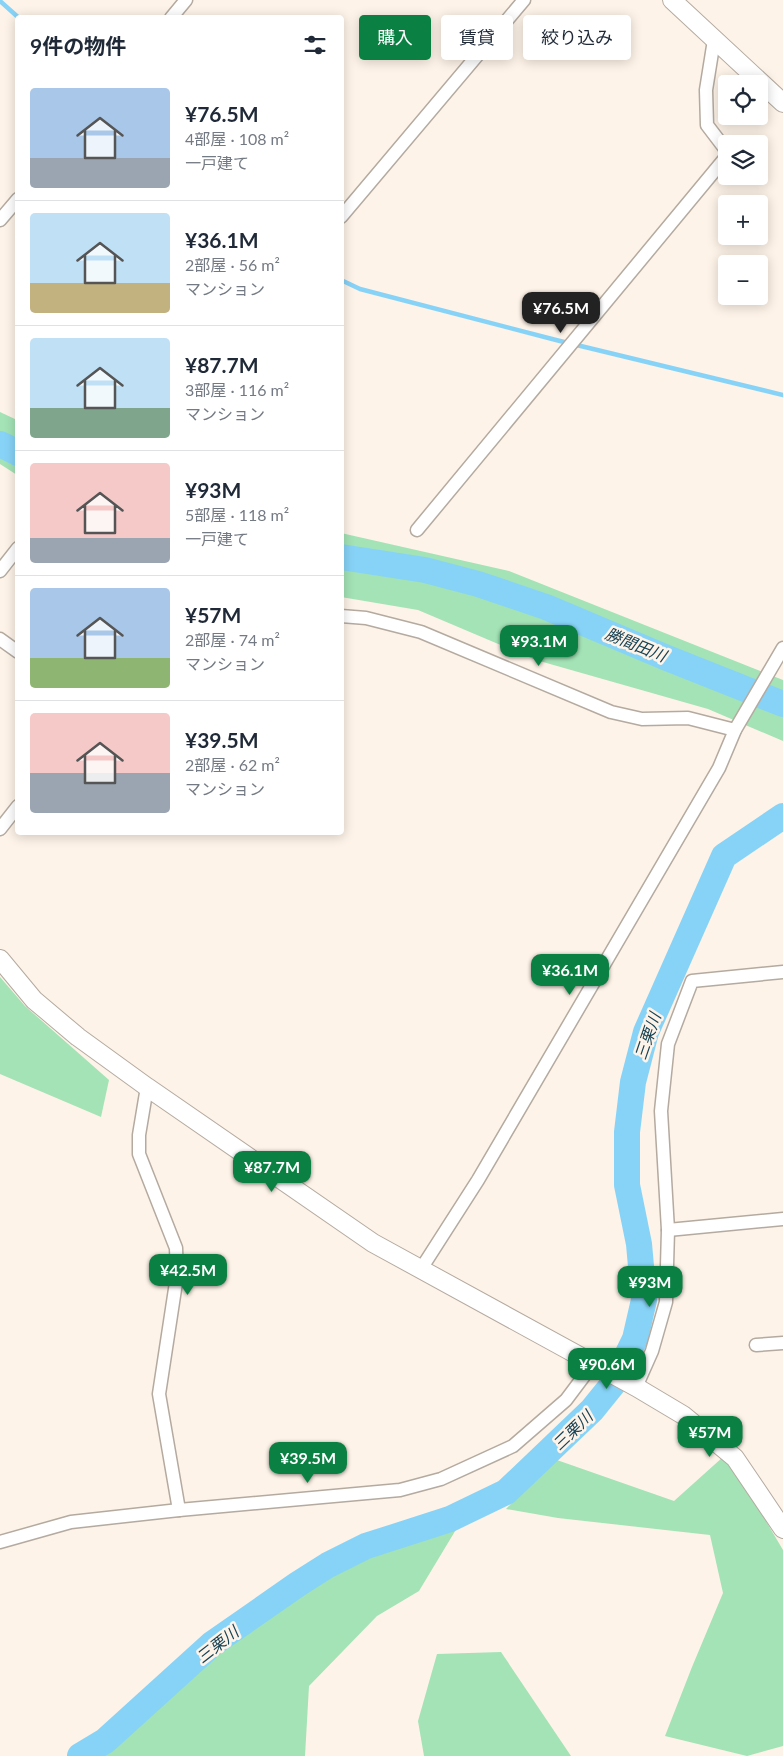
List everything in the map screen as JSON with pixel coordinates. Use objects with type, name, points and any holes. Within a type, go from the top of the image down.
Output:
[{"type":"street","points":[[174,15],[186,0]]},
{"type":"street","points":[[344,213],[524,0]]},
{"type":"street","points":[[672,0],[783,103]]},
{"type":"street","points":[[714,40],[706,90],[707,125],[718,139]]},
{"type":"street","points":[[417,530],[718,167]]},
{"type":"street","points":[[0,220],[15,202]]},
{"type":"street","points":[[0,571],[15,552]]},
{"type":"street","points":[[344,616],[366,618],[421,632],[611,712],[642,719],[688,718],[737,726]]},
{"type":"street","points":[[0,639],[15,650]]},
{"type":"street","points":[[421,1268],[478,1180],[714,777],[737,726],[777,663],[783,648]]},
{"type":"street","points":[[0,829],[15,810]]},
{"type":"street","points":[[0,959],[34,1000],[78,1037],[373,1243],[636,1387],[683,1415],[735,1458],[783,1529]]},
{"type":"street","points":[[636,1387],[652,1351],[666,1302],[668,1230],[661,1111],[668,1044],[692,981],[783,972]]},
{"type":"street","points":[[147,1087],[138,1135],[139,1154],[176,1248],[177,1276],[159,1394],[180,1510]]},
{"type":"street","points":[[668,1230],[783,1219]]},
{"type":"street","points":[[756,1345],[783,1343]]},
{"type":"street","points":[[0,1542],[71,1522],[400,1490],[441,1479],[513,1446],[566,1400],[593,1364]]},
{"type":"green space","points":[[0,412],[15,419],[15,474],[0,464]]},
{"type":"green space","points":[[344,534],[509,571],[783,680],[783,741],[708,709],[536,660],[418,610],[344,598]]},
{"type":"green space","points":[[0,977],[25,1006],[109,1080],[101,1117],[0,1074]]},
{"type":"green space","points":[[723,1457],[757,1506],[783,1550],[783,1746],[747,1756],[665,1736],[723,1593],[710,1535],[558,1518],[506,1509],[554,1459],[674,1501]]},
{"type":"green space","points":[[463,1518],[419,1591],[377,1616],[309,1686],[305,1756],[94,1756],[185,1668],[317,1567]]},
{"type":"green space","points":[[501,1652],[571,1756],[424,1756],[418,1721],[437,1654]]},
{"type":"waterway","points":[[0,1],[16,15]]},
{"type":"waterway","points":[[344,281],[360,289],[556,340],[783,395]]},
{"type":"waterway","name":"勝間田川","points":[[0,444],[15,452]]},
{"type":"waterway","name":"勝間田川","points":[[344,557],[425,570],[478,584],[546,607],[783,704]]},
{"type":"waterway","name":"三栗川","points":[[80,1756],[105,1741],[212,1644],[328,1565],[366,1546],[450,1519],[506,1492],[592,1410],[613,1384],[635,1339],[644,1300],[639,1244],[627,1185],[627,1132],[633,1082],[646,1032],[724,856],[783,816]]}]
